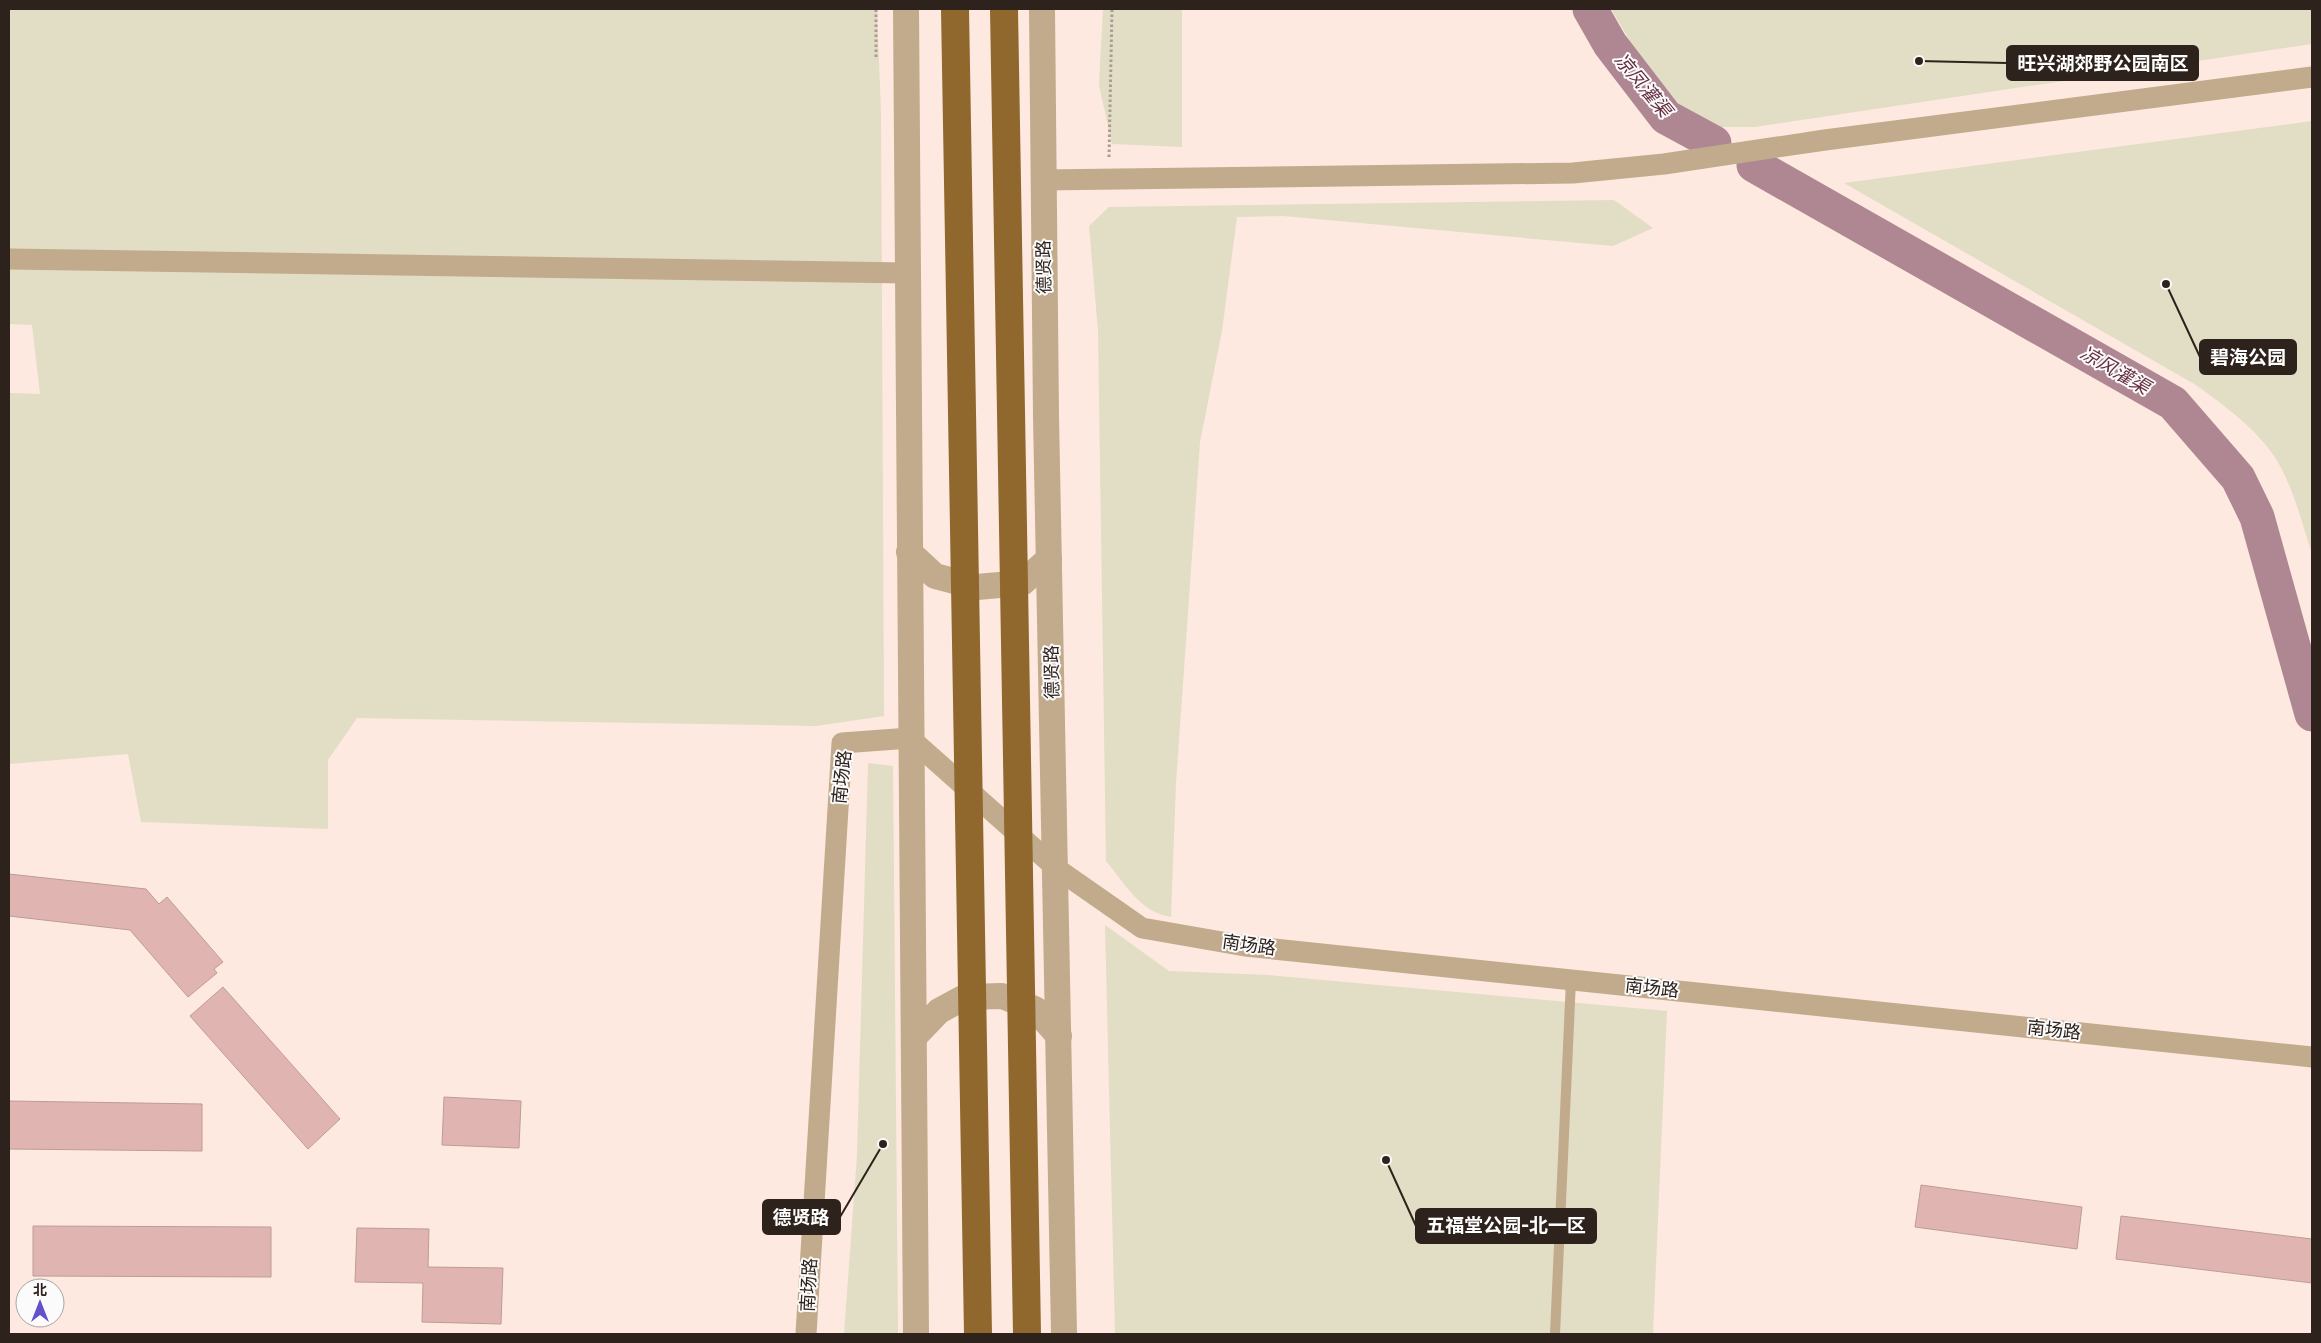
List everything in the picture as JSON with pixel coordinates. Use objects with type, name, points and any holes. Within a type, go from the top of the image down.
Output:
[{"type":"highway","points":[[955,9],[978,1334]]},
{"type":"highway","name":"德贤路","points":[[1004,9],[1027,1334]]},
{"type":"street","points":[[906,9],[910,738],[916,1334]]},
{"type":"street","name":"德贤路","points":[[1042,9],[1049,559],[1064,1334]]},
{"type":"street","points":[[1043,180],[1573,173],[1664,164],[1845,138],[2312,77]]},
{"type":"street","points":[[9,259],[908,273]]},
{"type":"street","points":[[909,552],[935,576],[977,587],[1022,583],[1049,559]]},
{"type":"street","name":"南场路","points":[[806,1334],[842,743],[910,738],[1056,868],[1142,928],[1245,946],[2312,1057]]},
{"type":"street","points":[[914,1037],[939,1012],[965,997],[1002,996],[1034,1009],[1059,1036]]},
{"type":"lane","points":[[1555,1334],[1571,980]]},
{"type":"path","points":[[876,9],[876,57]]},
{"type":"path","points":[[1109,157],[1112,9]]},
{"type":"shaded area","points":[[9,9],[877,9],[881,113],[884,716],[816,726],[357,718],[328,760],[328,829],[141,822],[128,754],[9,764],[9,393],[40,394],[32,325],[9,324]]},
{"type":"shaded area","points":[[1103,9],[1182,9],[1182,147],[1112,144],[1099,85]]},
{"type":"shaded area","points":[[1611,9],[2312,9],[2312,44],[1754,127],[1712,127],[1675,108],[1652,78]]},
{"type":"shaded area","points":[[2312,121],[2312,554],[2294,496],[2279,463],[2259,437],[2222,404],[2196,385],[1844,183]]},
{"type":"shaded area","points":[[1614,200],[1653,228],[1613,246],[1283,216],[1237,217],[1222,331],[1200,442],[1176,783],[1171,917],[1150,909],[1134,896],[1106,861],[1098,331],[1089,226],[1109,207]]},
{"type":"shaded area","points":[[868,763],[893,766],[898,1334],[844,1334],[857,1155]]},
{"type":"shaded area","points":[[1105,925],[1169,971],[1268,975],[1667,1011],[1653,1334],[1115,1334]]},
{"type":"building","points":[[9,874],[146,889],[159,904],[167,897],[223,962],[214,969],[217,973],[188,997],[130,930],[9,916]]},
{"type":"building","points":[[223,987],[340,1119],[308,1149],[190,1016]]},
{"type":"building","points":[[444,1097],[521,1101],[519,1148],[442,1145]]},
{"type":"building","points":[[9,1101],[202,1104],[202,1151],[9,1149]]},
{"type":"building","points":[[1921,1185],[2082,1207],[2077,1249],[1915,1227]]},
{"type":"building","points":[[2121,1216],[2312,1239],[2312,1283],[2116,1259]]},
{"type":"building","points":[[33,1226],[271,1227],[271,1277],[33,1276]]},
{"type":"building","points":[[357,1228],[429,1229],[428,1267],[503,1268],[501,1324],[422,1322],[423,1283],[355,1282]]},
{"type":"waterway","name":"凉凤灌渠","points":[[1590,9],[1610,44],[1666,117],[1714,143]]},
{"type":"waterway","name":"凉风灌渠","points":[[1754,165],[2173,403],[2238,478],[2257,517],[2312,714]]},
{"type":"place","name":"旺兴湖郊野公园南区","points":[[1919,61]]},
{"type":"place","name":"碧海公园","points":[[2166,284]]},
{"type":"place","name":"德贤路","points":[[883,1144]]},
{"type":"place","name":"五福堂公园-北一区","points":[[1386,1160]]}]
